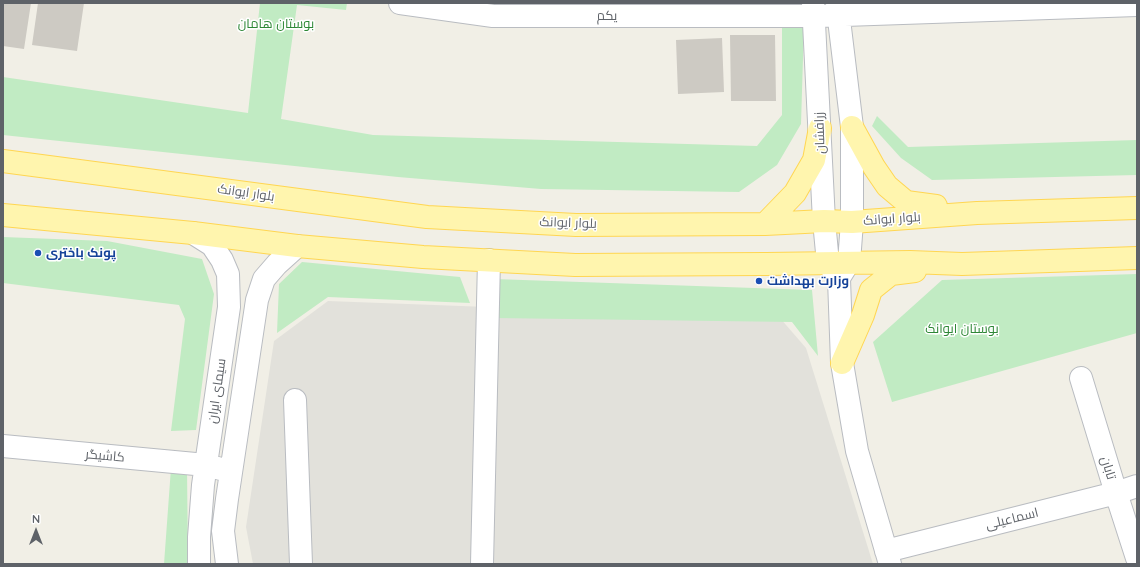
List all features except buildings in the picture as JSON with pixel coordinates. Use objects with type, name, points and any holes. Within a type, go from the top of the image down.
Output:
[{"type":"main road","points":[[852,127],[874,167],[887,186],[906,202],[977,213]]},
{"type":"main road","points":[[765,224],[795,193],[814,160],[820,128]]},
{"type":"main road","name":"بلوار ایوانک","points":[[3,161],[427,217],[576,225],[765,224],[824,221],[852,222],[977,213],[1137,208]]},
{"type":"main road","points":[[3,215],[193,233],[297,246],[424,257],[575,265],[766,264],[839,268],[910,262],[962,264],[1137,258]]},
{"type":"main road","points":[[842,363],[863,315],[871,290],[891,274],[962,264]]},
{"type":"street","name":"یکم","points":[[400,3],[492,16],[838,8],[1137,5]]},
{"type":"street","points":[[838,8],[852,127],[852,222],[839,268],[842,363],[857,451],[888,557]]},
{"type":"street","name":"زرافشان","points":[[814,9],[824,221],[839,268]]},
{"type":"street","name":"سیمای ایران","points":[[193,233],[212,245],[222,260],[228,274],[229,286],[228,314],[206,465],[198,537],[199,564]]},
{"type":"street","name":"سیمای ایران","points":[[227,564],[223,531],[230,471],[257,300],[264,279],[276,264],[297,246]]},
{"type":"street","points":[[482,564],[489,260]]},
{"type":"street","name":"تابان","points":[[1081,378],[1137,558]]},
{"type":"street","points":[[295,400],[301,564]]},
{"type":"street","name":"کاشیگر","points":[[3,446],[206,465],[230,471]]},
{"type":"street","name":"اسماعیلی","points":[[888,557],[1137,486]]},
{"type":"shaded area","points":[[328,301],[780,318],[806,348],[873,564],[253,564],[246,527],[274,341]]},
{"type":"green space","name":"بوستان هامان","points":[[260,3],[347,3],[346,10],[297,5],[281,119],[373,135],[757,146],[782,115],[782,25],[804,25],[801,124],[777,165],[739,192],[541,189],[398,177],[3,135],[3,77],[248,113]]},
{"type":"green space","points":[[877,116],[908,147],[1137,140],[1137,175],[932,180],[901,158],[872,126]]},
{"type":"green space","points":[[3,237],[107,241],[202,259],[214,294],[196,430],[171,431],[185,319],[179,305],[3,283]]},
{"type":"green space","points":[[302,262],[460,277],[470,303],[328,297],[277,333],[279,284]]},
{"type":"green space","name":"بوستان ایوانک","points":[[1137,274],[1137,333],[892,402],[873,342],[942,280]]},
{"type":"green space","points":[[494,279],[812,290],[818,356],[792,322],[494,318]]},
{"type":"green space","points":[[171,468],[187,468],[188,564],[164,564]]},
{"type":"place","name":"پونک باختری","points":[[38,253]]},
{"type":"place","name":"وزارت بهداشت","points":[[759,281]]}]
